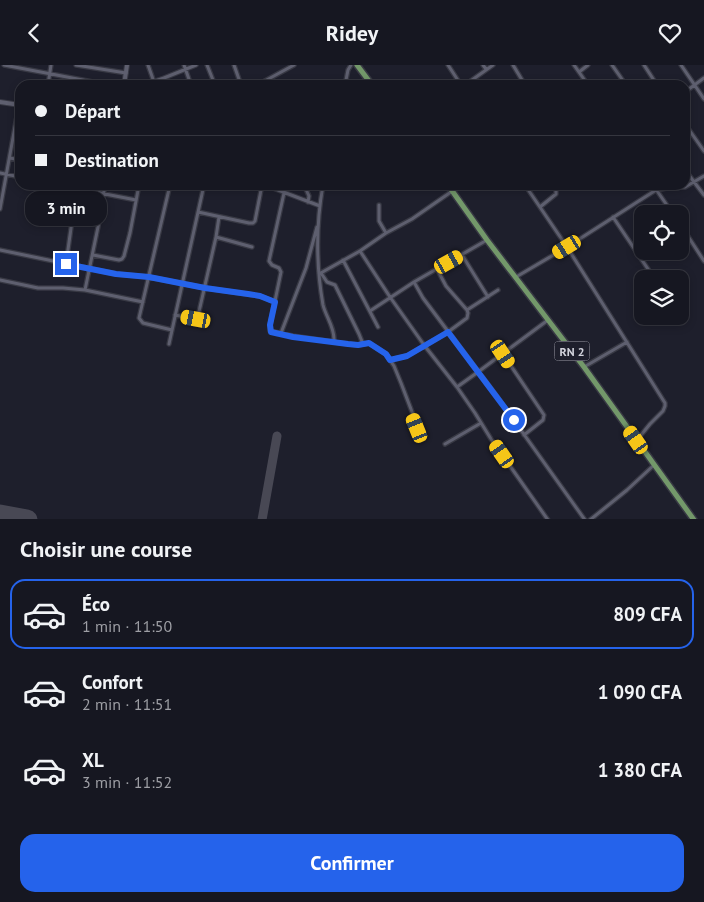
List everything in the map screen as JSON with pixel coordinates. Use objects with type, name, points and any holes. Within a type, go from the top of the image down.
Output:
[{"type":"highway","points":[[357,65],[368,80]]},
{"type":"highway","name":"RN 2","points":[[452,192],[584,367],[694,519]]},
{"type":"street","points":[[4,65],[79,80]]},
{"type":"street","points":[[48,80],[51,65]]},
{"type":"street","points":[[76,65],[126,73]]},
{"type":"street","points":[[125,80],[127,65]]},
{"type":"street","points":[[148,65],[154,80]]},
{"type":"street","points":[[184,65],[189,80]]},
{"type":"street","points":[[159,80],[196,65]]},
{"type":"street","points":[[207,65],[213,80]]},
{"type":"street","points":[[234,65],[239,80]]},
{"type":"street","points":[[280,65],[283,70]]},
{"type":"street","points":[[269,80],[294,65]]},
{"type":"street","points":[[345,80],[351,65]]},
{"type":"street","points":[[448,65],[459,80]]},
{"type":"street","points":[[483,65],[486,69]]},
{"type":"street","points":[[470,80],[493,65]]},
{"type":"street","points":[[513,65],[522,80]]},
{"type":"street","points":[[574,65],[585,80]]},
{"type":"street","points":[[579,72],[588,65]]},
{"type":"street","points":[[612,65],[622,80]]},
{"type":"street","points":[[644,65],[654,80]]},
{"type":"street","points":[[681,65],[704,99]]},
{"type":"street","points":[[690,88],[704,78]]},
{"type":"street","points":[[0,102],[15,104]]},
{"type":"street","points":[[690,131],[704,151]]},
{"type":"street","points":[[0,209],[15,134]]},
{"type":"street","points":[[10,158],[15,159]]},
{"type":"street","points":[[0,173],[15,176]]},
{"type":"street","points":[[690,184],[704,176]]},
{"type":"street","points":[[690,177],[704,195]]},
{"type":"street","points":[[66,264],[77,190]]},
{"type":"street","points":[[90,190],[136,200]]},
{"type":"street","points":[[85,291],[104,190]]},
{"type":"street","points":[[93,255],[122,259],[130,233],[138,190]]},
{"type":"street","points":[[169,190],[139,318],[141,322],[172,330]]},
{"type":"street","points":[[169,345],[203,190]]},
{"type":"street","points":[[198,212],[252,223],[255,221],[263,190]]},
{"type":"street","points":[[306,190],[309,196],[308,202]]},
{"type":"street","points":[[281,333],[306,268],[318,223],[322,190]]},
{"type":"street","points":[[320,273],[412,219],[455,190]]},
{"type":"street","points":[[528,190],[567,247],[665,403],[663,411],[636,440]]},
{"type":"street","points":[[540,207],[556,194],[556,190]]},
{"type":"street","points":[[515,277],[567,247],[656,190],[667,205]]},
{"type":"street","points":[[279,191],[320,206]]},
{"type":"street","points":[[284,193],[270,258],[270,263],[279,268],[281,272],[271,332],[293,337],[348,344],[372,344],[386,354],[390,360],[401,383],[422,439]]},
{"type":"street","points":[[379,205],[379,221],[386,233]]},
{"type":"street","points":[[176,315],[197,318],[219,217]]},
{"type":"street","points":[[613,217],[649,270]]},
{"type":"street","points":[[318,223],[323,305],[333,329],[334,341]]},
{"type":"street","points":[[216,237],[252,247]]},
{"type":"street","points":[[689,238],[704,261]]},
{"type":"street","points":[[370,311],[414,282],[487,240]]},
{"type":"street","points":[[0,250],[121,275],[149,277],[260,296],[275,302]]},
{"type":"street","points":[[360,251],[390,297],[457,387],[548,519]]},
{"type":"street","points":[[462,255],[488,297]]},
{"type":"street","points":[[343,260],[378,327]]},
{"type":"street","points":[[390,360],[407,356],[448,332],[467,318],[467,310],[446,286],[437,269]]},
{"type":"street","points":[[320,273],[327,282],[335,285],[363,344]]},
{"type":"street","points":[[0,280],[42,288],[85,291],[143,302]]},
{"type":"street","points":[[414,282],[421,295],[585,519]]},
{"type":"street","points":[[467,310],[498,290]]},
{"type":"street","points":[[457,387],[548,320]]},
{"type":"street","points":[[584,367],[627,342]]},
{"type":"street","points":[[503,354],[544,415],[543,420],[524,435]]},
{"type":"street","points":[[445,444],[481,423]]},
{"type":"street","points":[[590,519],[628,490],[654,465]]},
{"type":"taxiway","points":[[262,519],[277,436]]},
{"type":"runway","points":[[0,515],[22,519]]},
{"type":"route","points":[[66,264],[116,274],[149,277],[260,296],[275,302],[270,325],[271,332],[293,337],[348,344],[369,343],[386,354],[390,360],[407,356],[448,332],[514,420]]}]
